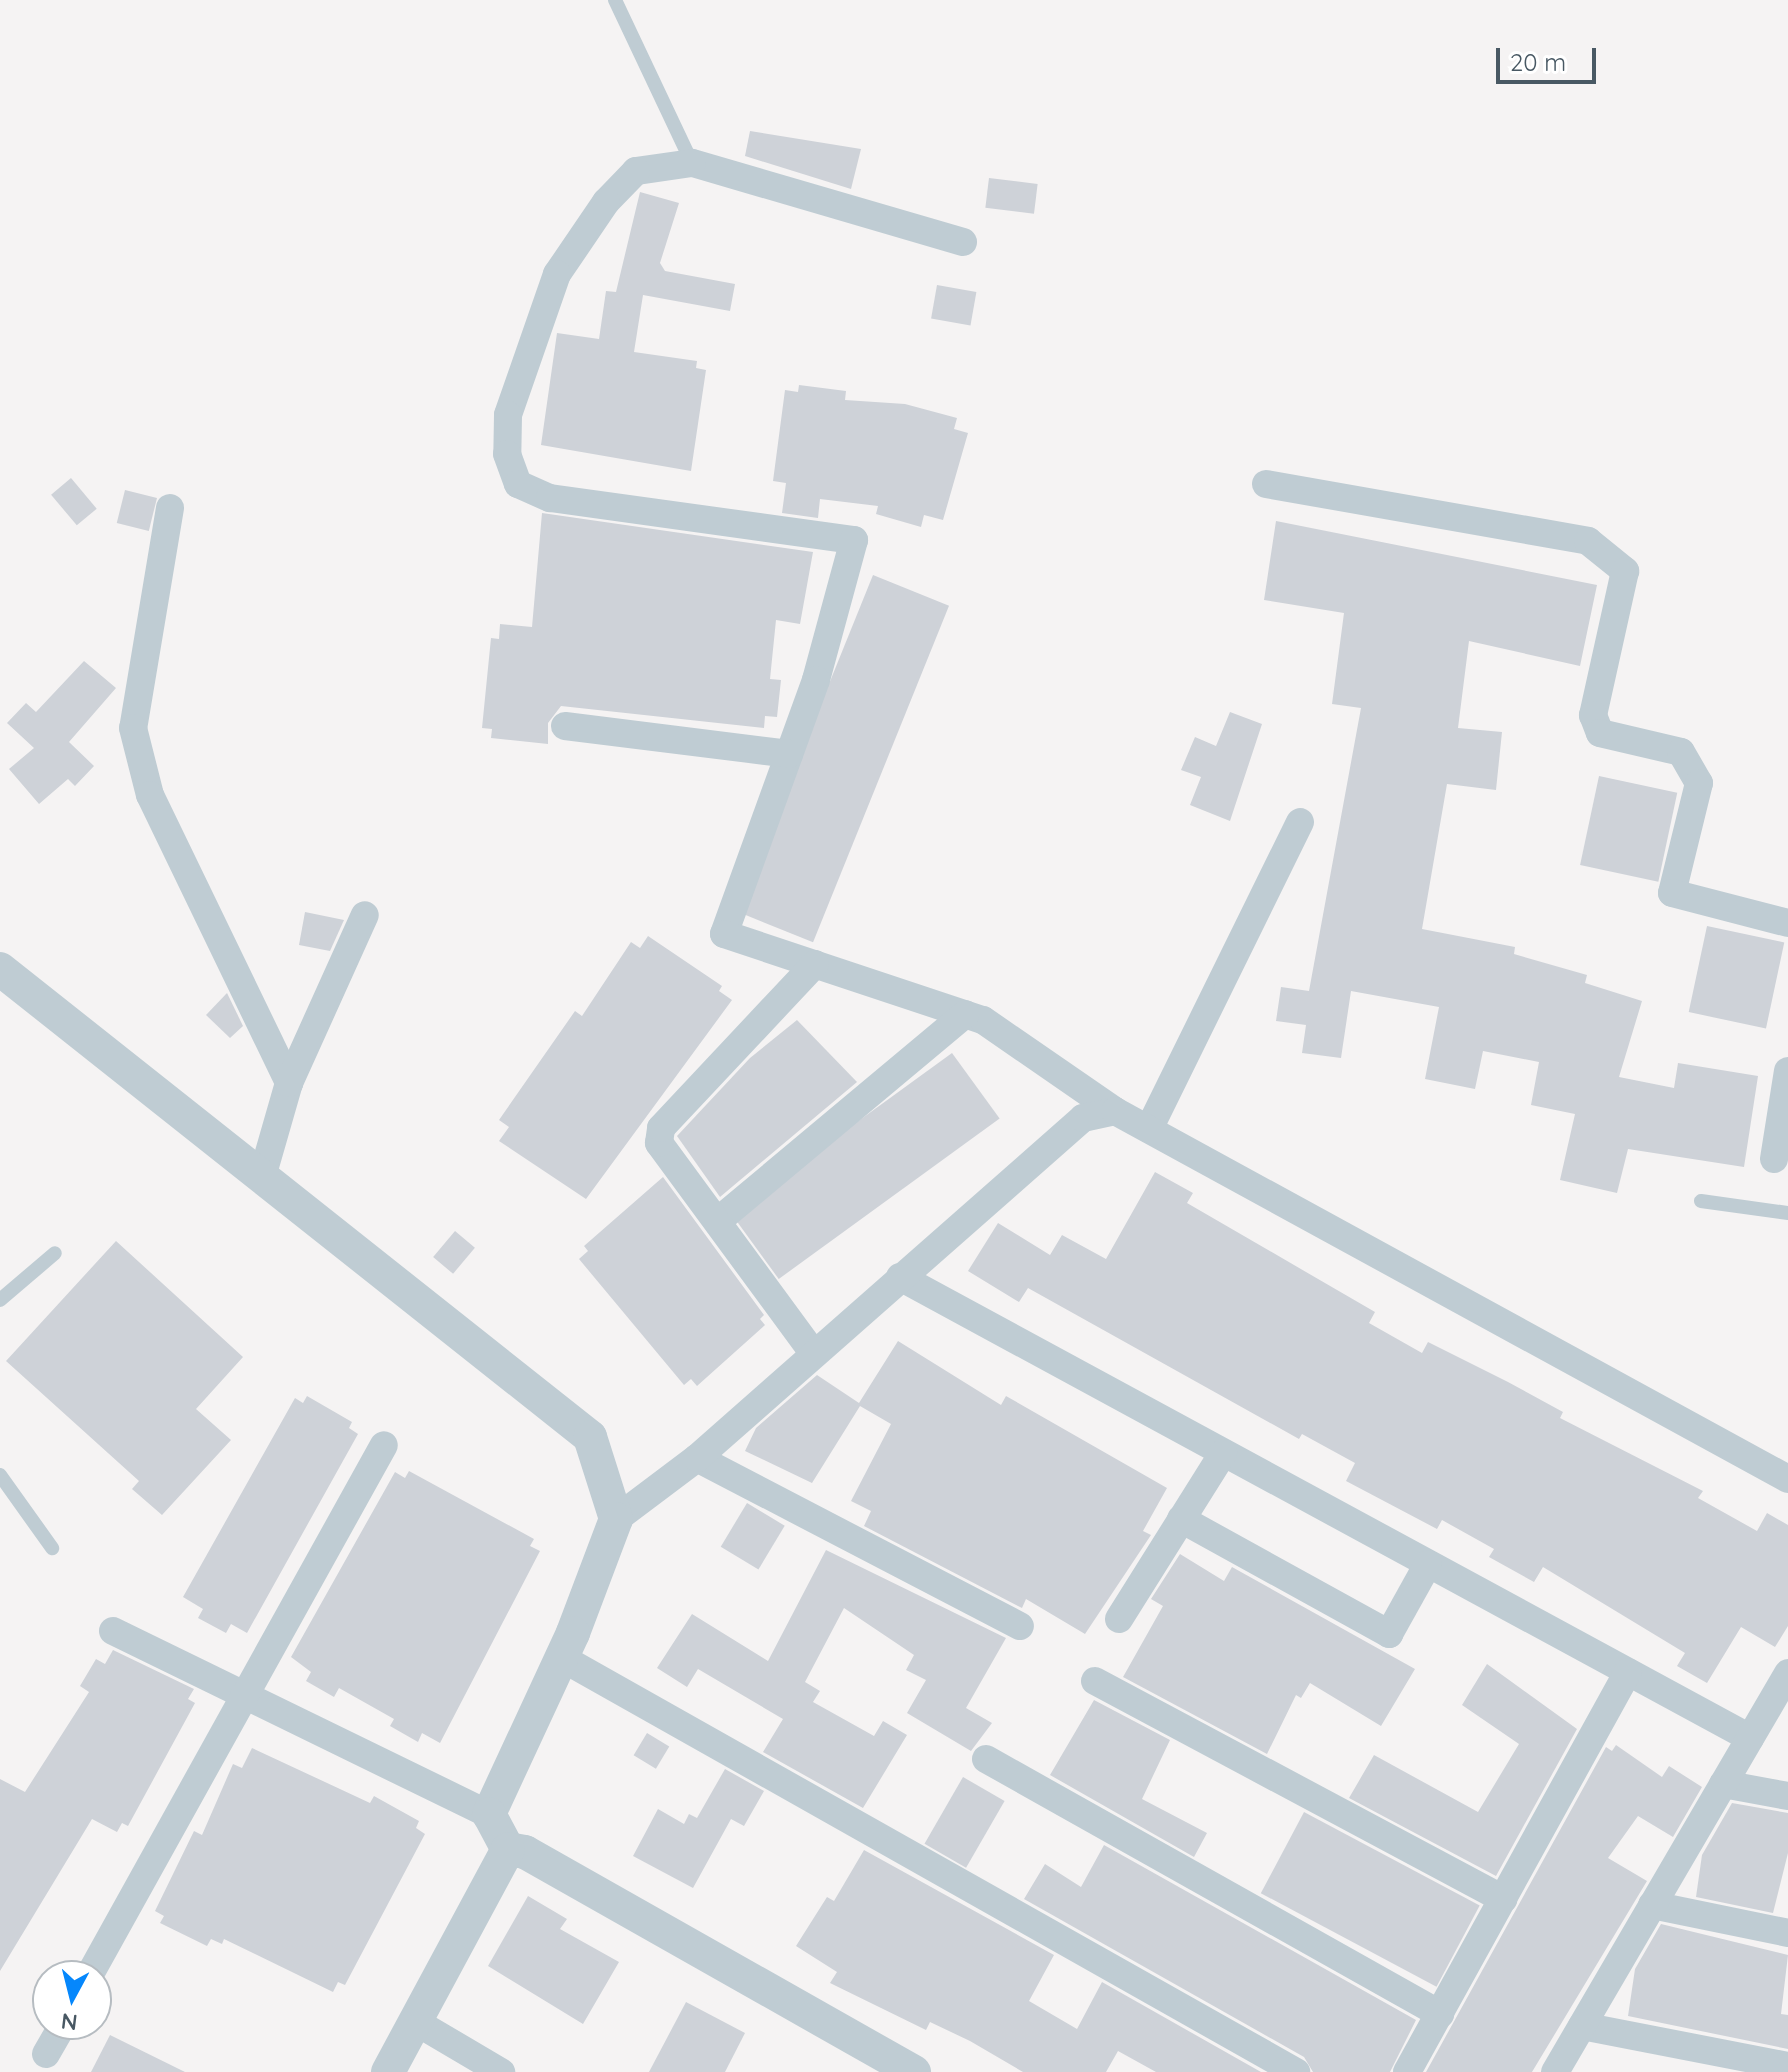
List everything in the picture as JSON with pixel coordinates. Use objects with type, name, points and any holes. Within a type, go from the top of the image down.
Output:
[{"type":"street","points":[[963,242],[692,163],[636,171],[606,202],[557,274],[508,415],[507,454],[518,484],[550,498],[854,540],[789,754],[724,934],[965,1014],[1115,1111],[1788,1479]]},
{"type":"street","points":[[1266,484],[1588,541],[1625,571],[1593,715],[1600,733],[1681,752],[1699,783],[1672,893],[1788,923]]},
{"type":"street","points":[[170,508],[133,728],[150,795],[289,1083]]},
{"type":"street","points":[[565,726],[789,754]]},
{"type":"street","points":[[1149,1129],[1300,822]]},
{"type":"street","points":[[262,1177],[289,1083],[365,915]]},
{"type":"street","points":[[814,1354],[719,1220],[663,1155],[661,1128],[815,964]]},
{"type":"street","points":[[0,969],[590,1437],[616,1519]]},
{"type":"street","points":[[719,1220],[965,1014]]},
{"type":"street","points":[[1774,1159],[1788,1071]]},
{"type":"street","points":[[489,1814],[562,1658],[616,1519],[697,1458],[1083,1118],[1115,1111]]},
{"type":"street","points":[[900,1277],[1750,1738]]},
{"type":"street","points":[[98,1960],[384,1445]]},
{"type":"street","points":[[1119,1619],[1223,1453]]},
{"type":"street","points":[[697,1458],[1020,1626]]},
{"type":"street","points":[[1181,1519],[1389,1634],[1428,1564]]},
{"type":"street","points":[[113,1631],[244,1698],[489,1814],[508,1849]]},
{"type":"street","points":[[562,1658],[1296,2072]]},
{"type":"street","points":[[1407,2072],[1628,1672]]},
{"type":"street","points":[[1555,2072],[1788,1673]]},
{"type":"street","points":[[1095,1681],[1503,1899]]},
{"type":"street","points":[[986,1759],[1440,2014]]},
{"type":"street","points":[[1723,1784],[1788,1796]]},
{"type":"street","points":[[388,2072],[508,1849]]},
{"type":"street","points":[[508,1849],[525,1852],[914,2072]]},
{"type":"street","points":[[1652,1905],[1788,1933]]},
{"type":"street","points":[[416,2022],[501,2072]]},
{"type":"street","points":[[1582,2026],[1788,2066]]},
{"type":"street","points":[[46,2054],[54,2040]]},
{"type":"lane","points":[[615,0],[692,163]]},
{"type":"lane","points":[[1701,1201],[1788,1213]]},
{"type":"lane","points":[[0,1300],[55,1253]]},
{"type":"lane","points":[[0,1475],[52,1548]]},
{"type":"building","points":[[750,131],[861,149],[851,189],[745,156]]},
{"type":"building","points":[[989,178],[1038,184],[1034,214],[985,208]]},
{"type":"building","points":[[640,192],[679,203],[660,263],[665,271],[735,284],[730,311],[643,295],[634,352],[697,361],[696,368],[706,370],[691,471],[541,445],[557,333],[599,339],[606,291],[616,292]]},
{"type":"building","points":[[937,285],[976,292],[970,325],[931,318]]},
{"type":"building","points":[[799,385],[846,391],[845,400],[905,404],[957,418],[954,429],[968,433],[943,520],[924,515],[921,527],[876,514],[878,506],[820,499],[818,518],[782,513],[786,483],[773,481],[785,390],[798,392]]},
{"type":"building","points":[[71,478],[97,509],[77,525],[51,495]]},
{"type":"building","points":[[125,490],[157,498],[149,531],[117,523]]},
{"type":"building","points":[[542,513],[813,552],[800,624],[776,620],[770,679],[781,680],[777,717],[765,716],[764,728],[561,706],[548,723],[548,744],[491,738],[492,729],[482,728],[491,638],[499,639],[500,624],[532,627]]},
{"type":"building","points":[[1276,521],[1597,585],[1580,666],[1469,641],[1458,728],[1502,732],[1496,790],[1447,784],[1422,929],[1515,947],[1514,954],[1587,975],[1585,983],[1642,1001],[1619,1077],[1674,1088],[1678,1063],[1758,1076],[1744,1167],[1628,1149],[1617,1193],[1560,1180],[1575,1114],[1531,1105],[1539,1062],[1483,1051],[1475,1089],[1425,1079],[1439,1007],[1351,991],[1341,1058],[1302,1053],[1306,1025],[1276,1021],[1281,987],[1309,991],[1361,708],[1332,704],[1344,613],[1264,600]]},
{"type":"building","points":[[873,575],[949,606],[813,942],[737,912]]},
{"type":"building","points":[[84,661],[116,688],[69,742],[94,766],[75,786],[68,779],[39,804],[9,769],[34,748],[7,723],[26,703],[36,712]]},
{"type":"building","points":[[1230,712],[1262,724],[1230,821],[1190,805],[1201,777],[1181,770],[1195,737],[1216,746]]},
{"type":"building","points":[[1599,776],[1677,793],[1658,882],[1580,865]]},
{"type":"building","points":[[305,912],[344,920],[330,951],[299,945]]},
{"type":"building","points":[[1707,926],[1784,942],[1766,1029],[1689,1012]]},
{"type":"building","points":[[648,936],[722,986],[719,991],[732,1000],[586,1199],[499,1141],[509,1127],[499,1120],[575,1011],[582,1016],[631,942],[640,948]]},
{"type":"building","points":[[227,993],[243,1026],[230,1038],[206,1015]]},
{"type":"building","points":[[797,1020],[857,1082],[720,1197],[677,1136],[750,1058]]},
{"type":"building","points":[[952,1053],[1000,1119],[779,1279],[731,1213]]},
{"type":"building","points":[[1155,1172],[1193,1193],[1187,1203],[1375,1312],[1369,1323],[1422,1353],[1428,1342],[1508,1382],[1563,1412],[1560,1418],[1703,1491],[1698,1498],[1757,1531],[1767,1513],[1788,1525],[1788,1626],[1775,1647],[1741,1627],[1707,1683],[1677,1666],[1685,1653],[1543,1567],[1534,1582],[1489,1557],[1494,1549],[1442,1520],[1437,1529],[1346,1481],[1355,1463],[1302,1434],[1299,1439],[1028,1288],[1019,1302],[968,1271],[998,1223],[1050,1255],[1062,1235],[1106,1259]]},
{"type":"building","points":[[663,1177],[764,1315],[760,1319],[765,1325],[697,1386],[691,1379],[684,1385],[579,1259],[588,1251],[584,1246]]},
{"type":"building","points":[[455,1231],[475,1248],[453,1274],[433,1257]]},
{"type":"building","points":[[116,1241],[243,1357],[196,1409],[231,1440],[162,1515],[132,1489],[139,1481],[6,1361]]},
{"type":"building","points":[[898,1341],[1001,1405],[1006,1396],[1167,1488],[1143,1531],[1151,1535],[1085,1634],[1026,1599],[1022,1608],[864,1526],[871,1511],[851,1501],[891,1424],[860,1406],[812,1483],[745,1451],[756,1428],[817,1375],[859,1403]]},
{"type":"building","points":[[307,1396],[352,1422],[349,1428],[358,1434],[247,1633],[231,1624],[226,1633],[198,1618],[203,1609],[183,1597],[295,1398],[303,1403]]},
{"type":"building","points":[[409,1471],[534,1539],[530,1546],[540,1551],[440,1743],[422,1733],[418,1742],[390,1726],[394,1719],[339,1688],[334,1697],[306,1681],[311,1672],[291,1657],[395,1472],[405,1478]]},
{"type":"building","points":[[747,1503],[785,1526],[758,1569],[721,1547]]},
{"type":"building","points":[[826,1550],[1006,1638],[966,1708],[992,1723],[971,1751],[907,1713],[926,1680],[906,1670],[914,1655],[844,1608],[805,1682],[820,1691],[813,1702],[874,1736],[883,1721],[907,1735],[863,1808],[763,1752],[783,1719],[698,1669],[687,1687],[657,1668],[692,1614],[768,1661]]},
{"type":"building","points":[[1180,1554],[1224,1581],[1232,1567],[1415,1669],[1381,1726],[1310,1683],[1301,1698],[1296,1695],[1267,1754],[1123,1677],[1163,1606],[1151,1599]]},
{"type":"building","points":[[113,1650],[194,1689],[188,1699],[195,1703],[128,1826],[122,1823],[117,1832],[92,1819],[0,1971],[0,1779],[25,1792],[89,1692],[80,1686],[96,1659],[105,1664]]},
{"type":"building","points":[[1487,1664],[1577,1729],[1496,1876],[1349,1798],[1374,1755],[1478,1812],[1519,1744],[1462,1705]]},
{"type":"building","points":[[1094,1700],[1170,1740],[1142,1799],[1207,1833],[1194,1857],[1050,1775]]},
{"type":"building","points":[[647,1733],[669,1746],[656,1769],[634,1755]]},
{"type":"building","points":[[1616,1745],[1662,1777],[1669,1766],[1702,1787],[1673,1837],[1638,1816],[1608,1858],[1647,1881],[1532,2072],[1426,2072],[1606,1747],[1612,1751]]},
{"type":"building","points":[[252,1748],[370,1803],[374,1796],[419,1821],[416,1828],[425,1834],[345,1985],[338,1982],[333,1992],[224,1939],[222,1944],[211,1939],[207,1946],[160,1923],[164,1916],[155,1911],[194,1831],[202,1835],[233,1764],[242,1768]]},
{"type":"building","points":[[725,1769],[764,1791],[744,1826],[731,1819],[693,1888],[633,1856],[658,1809],[684,1824],[689,1814],[697,1818]]},
{"type":"building","points":[[963,1777],[1005,1801],[966,1868],[924,1844]]},
{"type":"building","points":[[1732,1803],[1788,1813],[1788,1853],[1773,1913],[1696,1897],[1702,1855]]},
{"type":"building","points":[[1304,1812],[1480,1905],[1437,1987],[1261,1893]]},
{"type":"building","points":[[1104,1845],[1416,2020],[1390,2072],[1313,2072],[1304,2057],[1024,1899],[1045,1864],[1081,1887]]},
{"type":"building","points":[[864,1850],[1054,1955],[1029,2001],[1077,2029],[1102,1982],[1261,2072],[1156,2072],[1118,2051],[1106,2072],[1023,2072],[930,2022],[926,2030],[830,1983],[837,1972],[796,1946],[827,1897],[834,1901]]},
{"type":"building","points":[[528,1896],[567,1919],[560,1929],[619,1962],[583,2024],[488,1966]]},
{"type":"building","points":[[1661,1924],[1788,1955],[1781,2014],[1788,2015],[1788,2049],[1628,2016],[1635,1969]]},
{"type":"building","points":[[686,2002],[745,2033],[725,2072],[649,2072]]},
{"type":"building","points":[[112,2036],[185,2072],[91,2072]]}]
